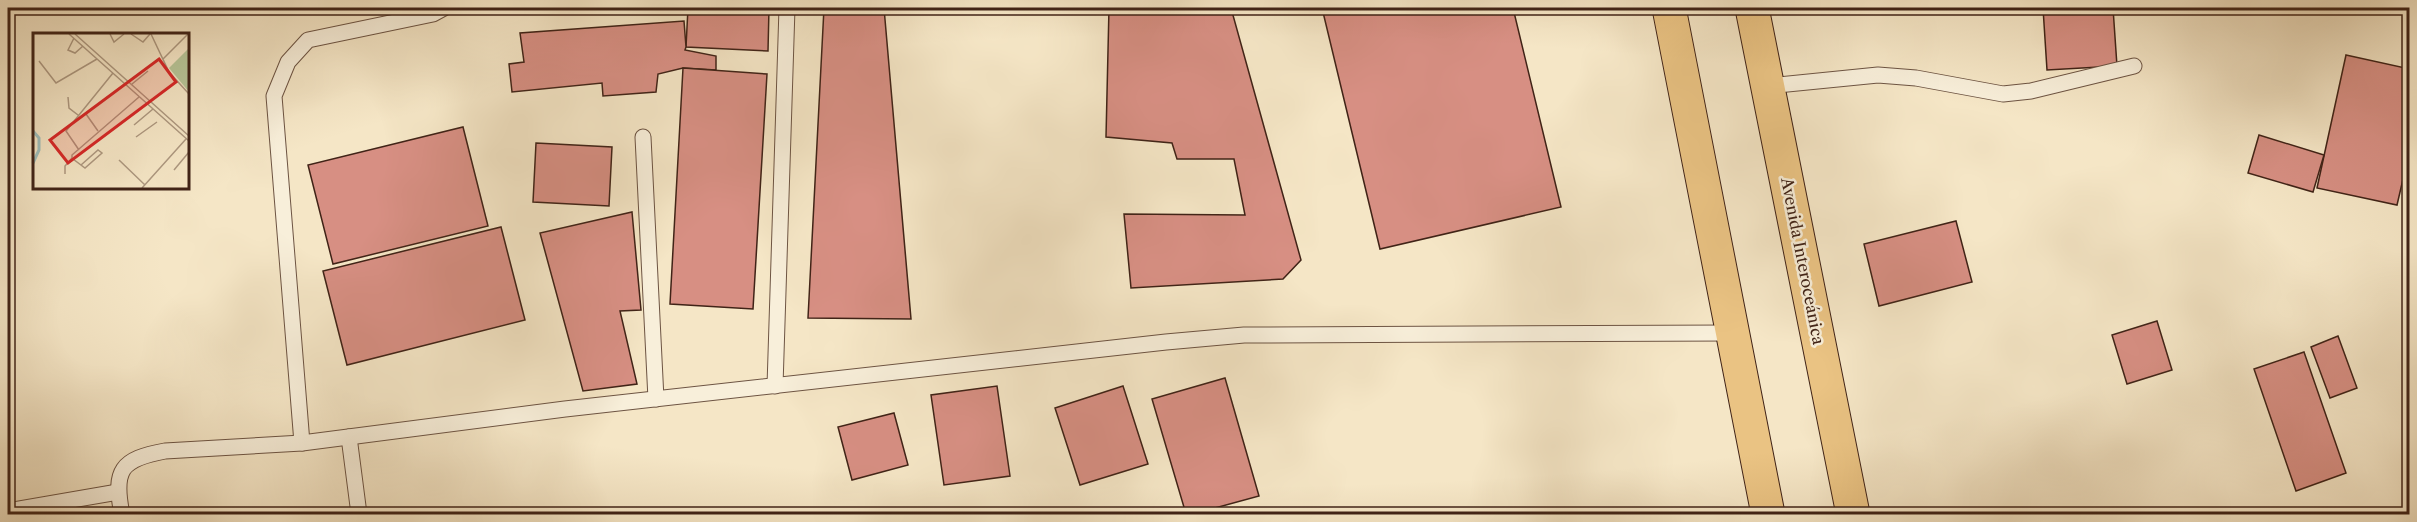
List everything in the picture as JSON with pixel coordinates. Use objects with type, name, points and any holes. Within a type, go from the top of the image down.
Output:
[{"type":"highway","points":[[1669,8],[1768,514]]},
{"type":"highway","name":"Avenida Interoceánica","points":[[1752,8],[1853,514]]},
{"type":"lane","points":[[303,443],[274,96],[288,62],[308,40],[433,14],[444,8]]},
{"type":"lane","points":[[775,386],[787,8]]},
{"type":"lane","points":[[1768,87],[1878,75],[1916,78],[2003,94],[2031,91],[2133,66]]},
{"type":"lane","points":[[643,137],[656,399]]},
{"type":"lane","points":[[122,514],[118,492],[121,474],[128,463],[146,455],[165,451],[303,443],[656,399],[1244,335],[1731,333]]},
{"type":"lane","points":[[349,437],[359,514]]},
{"type":"lane","points":[[8,511],[118,492]]},
{"type":"building","points":[[688,8],[769,8],[768,51],[686,47]]},
{"type":"building","points":[[824,8],[884,8],[911,319],[808,318]]},
{"type":"building","points":[[1109,8],[1231,8],[1301,260],[1283,279],[1131,288],[1124,214],[1245,215],[1234,159],[1177,159],[1172,143],[1106,137]]},
{"type":"building","points":[[1322,8],[1513,8],[1561,207],[1380,249]]},
{"type":"building","points":[[2043,8],[2113,8],[2117,66],[2047,70]]},
{"type":"building","points":[[684,21],[685,50],[716,56],[716,70],[683,68],[658,74],[656,92],[603,96],[602,83],[512,92],[509,64],[524,62],[520,33]]},
{"type":"building","points":[[2346,55],[2410,69],[2410,149],[2397,205],[2317,188]]},
{"type":"building","points":[[683,68],[767,74],[753,309],[670,304]]},
{"type":"building","points":[[463,127],[488,226],[333,264],[308,165]]},
{"type":"building","points":[[2259,135],[2324,155],[2313,192],[2248,173]]},
{"type":"building","points":[[536,143],[612,147],[609,206],[533,202]]},
{"type":"building","points":[[632,212],[641,310],[620,311],[637,384],[583,391],[540,233]]},
{"type":"building","points":[[1956,221],[1972,282],[1879,306],[1864,244]]},
{"type":"building","points":[[501,227],[525,320],[347,365],[323,271]]},
{"type":"building","points":[[2157,321],[2172,370],[2127,384],[2112,335]]},
{"type":"building","points":[[2338,336],[2357,388],[2330,398],[2311,347]]},
{"type":"building","points":[[2304,352],[2346,473],[2296,491],[2254,369]]},
{"type":"building","points":[[1225,378],[1259,496],[1186,514],[1152,399]]},
{"type":"building","points":[[997,386],[1010,476],[944,485],[931,395]]},
{"type":"building","points":[[1123,386],[1148,464],[1080,485],[1055,408]]},
{"type":"building","points":[[894,413],[908,465],[852,480],[838,427]]}]
